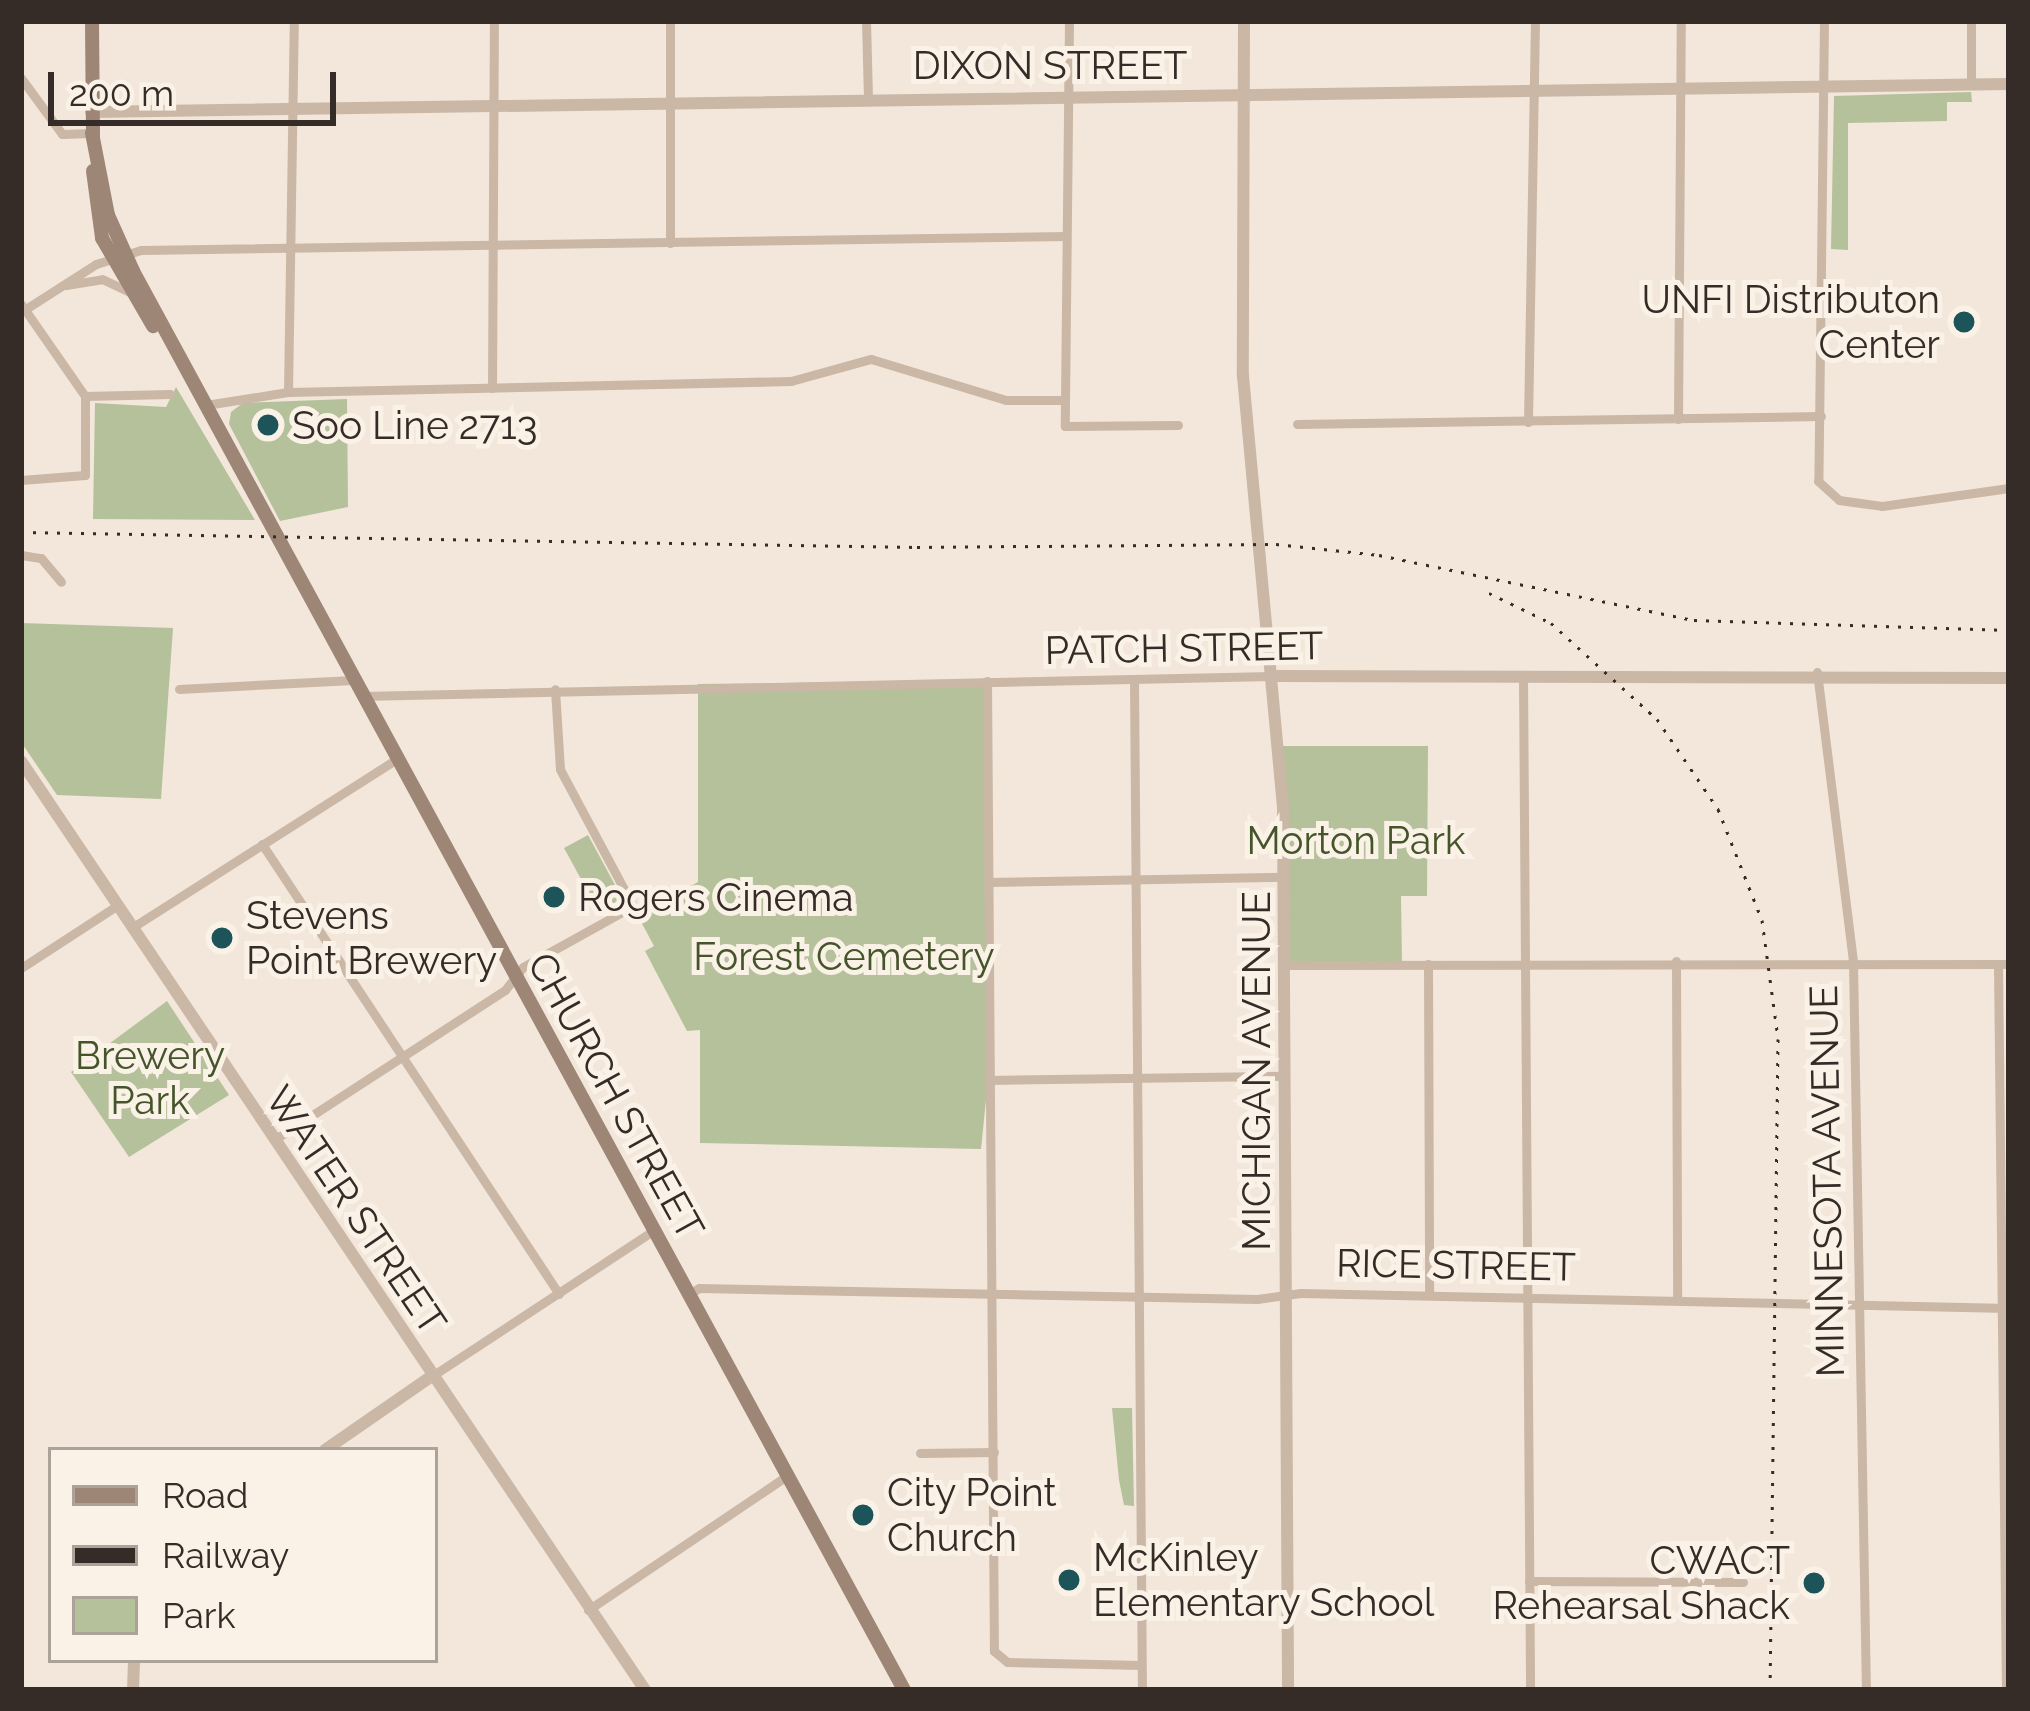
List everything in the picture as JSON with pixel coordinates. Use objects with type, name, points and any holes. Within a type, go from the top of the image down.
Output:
[{"type":"main road","name":"CHURCH STREET","points":[[92,21],[92,133],[116,255],[131,293],[206,405]]},
{"type":"main road","name":"CHURCH STREET","points":[[116,255],[206,405],[904,1690]]},
{"type":"street","points":[[288,392],[294,21]]},
{"type":"street","points":[[492,388],[494,21]]},
{"type":"street","points":[[670,21],[670,244]]},
{"type":"street","points":[[866,21],[868,96]]},
{"type":"street","points":[[1069,21],[1065,427],[1178,425]]},
{"type":"street","name":"MICHIGAN AVENUE","points":[[1244,21],[1243,376],[1273,676],[1284,878],[1288,1690]]},
{"type":"street","points":[[1528,422],[1535,21]]},
{"type":"street","points":[[1678,419],[1681,21]]},
{"type":"street","points":[[1824,21],[1818,481],[1839,500],[1882,506],[2009,488]]},
{"type":"street","points":[[1971,21],[1971,85]]},
{"type":"street","points":[[21,78],[62,134],[92,133]]},
{"type":"street","name":"DIXON STREET","points":[[91,112],[868,96],[2009,84]]},
{"type":"street","points":[[21,480],[85,476],[85,396],[22,309],[116,255],[1066,236]]},
{"type":"street","points":[[61,286],[102,279],[131,293]]},
{"type":"street","points":[[206,405],[288,392],[791,381],[872,359],[1006,400],[1065,400]]},
{"type":"street","points":[[85,396],[170,394]]},
{"type":"street","points":[[1297,424],[1821,416]]},
{"type":"street","points":[[21,555],[41,558],[62,582]]},
{"type":"street","name":"PATCH STREET","points":[[361,696],[1273,676],[1817,673],[2009,678]]},
{"type":"street","name":"MINNESOTA AVENUE","points":[[1817,673],[1853,962],[1866,1690]]},
{"type":"street","points":[[1523,676],[1523,1296],[1530,1690]]},
{"type":"street","points":[[1134,679],[1142,1690]]},
{"type":"street","points":[[179,689],[353,680]]},
{"type":"street","points":[[988,681],[994,1651],[1000,1661],[1142,1665]]},
{"type":"street","points":[[272,1141],[402,1058],[514,978],[633,906],[560,769],[555,689]]},
{"type":"street","points":[[133,927],[395,760]]},
{"type":"street","name":"WATER STREET","points":[[21,761],[645,1690]]},
{"type":"street","points":[[262,844],[559,1294]]},
{"type":"street","points":[[988,881],[1284,878]]},
{"type":"street","points":[[21,968],[118,905]]},
{"type":"street","points":[[1676,961],[1677,1299]]},
{"type":"street","points":[[1428,964],[1429,1295]]},
{"type":"street","points":[[1285,965],[2004,964],[2006,1690]]},
{"type":"street","points":[[988,1080],[1285,1076]]},
{"type":"street","points":[[329,1447],[653,1232]]},
{"type":"street","name":"RICE STREET","points":[[687,1294],[699,1288],[1140,1297],[1429,1295],[2006,1308]]},
{"type":"street","points":[[920,1453],[994,1452]]},
{"type":"street","points":[[588,1610],[787,1476]]},
{"type":"street","points":[[1528,1581],[1743,1582]]},
{"type":"green space","points":[[1971,92],[1972,102],[1947,102],[1947,121],[1848,123],[1848,250],[1831,249],[1834,96]]},
{"type":"green space","points":[[176,387],[255,520],[93,519],[95,403],[166,407]]},
{"type":"green space","points":[[347,399],[348,507],[280,521],[229,424],[231,412],[243,403]]},
{"type":"green space","points":[[21,623],[173,628],[161,799],[57,795],[21,742]]},
{"type":"green space","name":"Forest Cemetery","points":[[987,681],[988,1080],[981,1149],[700,1143],[700,1030],[687,1031],[645,951],[654,946],[638,916],[698,882],[698,684]]},
{"type":"green space","name":"Morton Park","points":[[1279,746],[1428,746],[1427,896],[1401,896],[1402,964],[1285,965]]},
{"type":"green space","points":[[588,835],[622,898],[599,912],[564,848]]},
{"type":"green space","name":"Brewery Park","points":[[167,1001],[229,1095],[129,1157],[71,1072]]},
{"type":"green space","points":[[1112,1408],[1132,1408],[1134,1506],[1124,1505]]},
{"type":"railway","points":[[21,532],[917,547],[1276,544],[1379,555],[1694,620],[2009,630]]},
{"type":"railway","points":[[1489,593],[1551,623],[1657,719],[1718,809],[1762,920],[1778,1039],[1770,1690]]},
{"type":"place","name":"UNFI Distributon Center","points":[[1964,322]]},
{"type":"place","name":"Soo Line 2713","points":[[268,425]]},
{"type":"place","name":"Rogers Cinema","points":[[554,897]]},
{"type":"place","name":"Stevens Point Brewery","points":[[222,938]]},
{"type":"place","name":"City Point Church","points":[[863,1515]]},
{"type":"place","name":"McKinley Elementary School","points":[[1069,1580]]},
{"type":"place","name":"CWACT Rehearsal Shack","points":[[1814,1583]]}]
